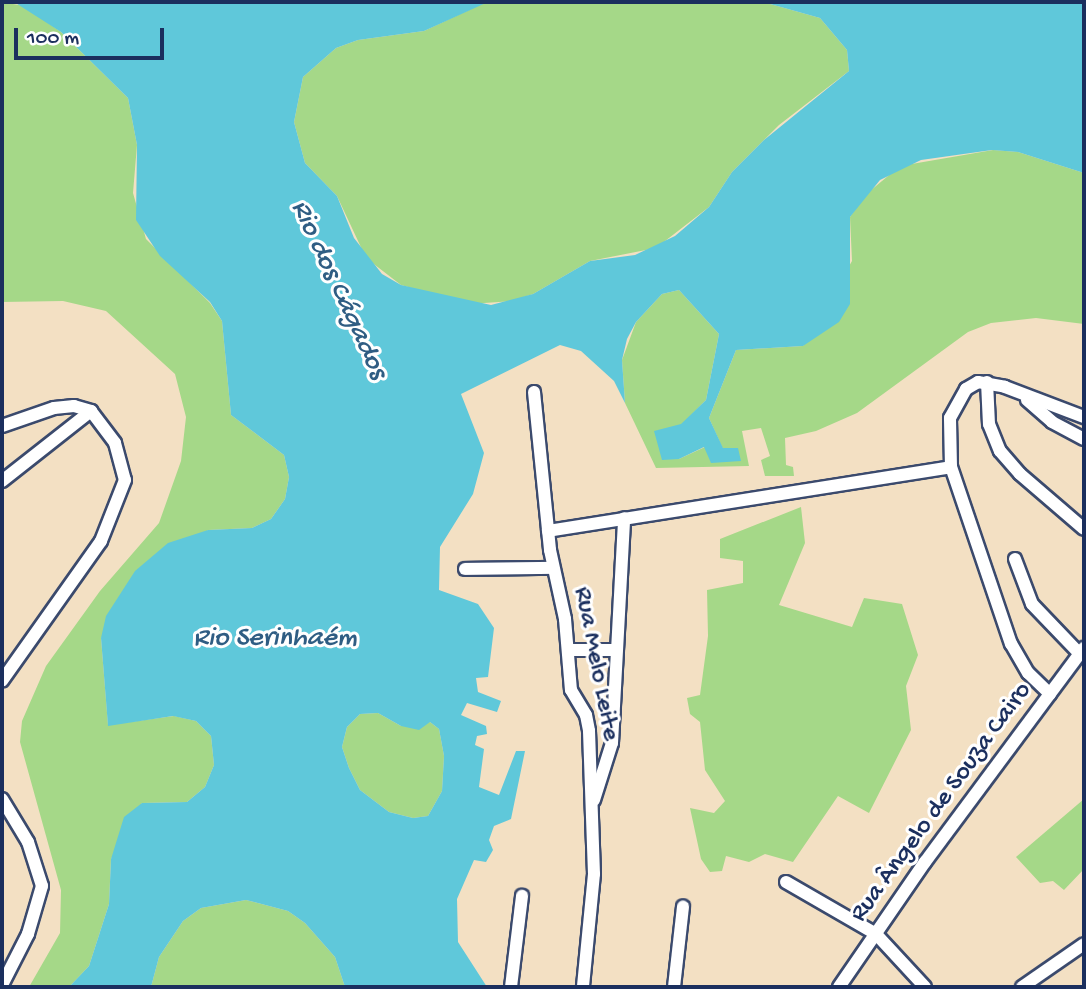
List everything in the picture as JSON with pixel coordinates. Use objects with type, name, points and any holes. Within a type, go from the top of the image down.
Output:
[{"type":"street","points":[[987,382],[989,424],[1000,451],[1020,474],[1084,529]]},
{"type":"street","points":[[1049,694],[1028,673],[1011,644],[951,467],[950,418],[970,385],[987,382],[1084,417]]},
{"type":"street","name":"Rua Melo Leite","points":[[534,392],[548,531],[569,650],[571,690],[588,721],[593,803],[593,907],[583,987]]},
{"type":"street","points":[[1022,394],[1052,422],[1084,439]]},
{"type":"street","points":[[2,426],[54,408],[74,406],[91,411],[105,426],[124,464],[125,480],[116,513],[2,681]]},
{"type":"street","points":[[2,481],[91,411]]},
{"type":"street","points":[[548,531],[951,467]]},
{"type":"street","points":[[593,803],[612,743],[624,518]]},
{"type":"street","points":[[1015,559],[1032,604],[1082,650]]},
{"type":"street","points":[[465,569],[553,568]]},
{"type":"street","points":[[569,650],[616,650]]},
{"type":"street","name":"Rua Ângelo de Souza Cairo","points":[[839,987],[1082,650]]},
{"type":"street","points":[[2,799],[28,842],[42,886],[28,934],[2,985]]},
{"type":"street","points":[[786,882],[876,934],[925,987]]},
{"type":"street","points":[[511,987],[522,896]]},
{"type":"street","points":[[674,987],[683,908]]},
{"type":"street","points":[[1022,987],[1084,944]]},
{"type":"green space","points":[[2,2],[24,6],[61,32],[128,98],[137,145],[133,193],[146,239],[210,303],[222,321],[231,415],[284,455],[289,477],[285,499],[271,519],[252,528],[208,530],[101,638],[108,725],[174,716],[196,721],[211,736],[214,765],[205,787],[187,802],[142,803],[111,859],[109,904],[89,966],[69,987],[29,987],[60,933],[61,890],[20,742],[22,721],[46,666],[100,591],[159,523],[181,461],[186,417],[175,374],[106,311],[63,301],[2,302]]},
{"type":"green space","points":[[486,2],[763,2],[820,18],[847,50],[849,71],[779,125],[732,172],[709,207],[656,248],[590,261],[533,294],[512,301],[469,304],[401,285],[366,258],[337,196],[305,163],[294,122],[303,77],[336,48],[358,40],[424,31]]},
{"type":"green space","points":[[993,150],[1018,152],[1084,173],[1084,324],[1036,318],[991,323],[968,332],[857,413],[816,431],[785,438],[786,465],[793,467],[794,476],[765,476],[761,460],[770,456],[761,428],[742,431],[749,466],[656,468],[625,403],[622,360],[636,322],[662,294],[679,290],[719,334],[706,400],[681,425],[679,459],[705,447],[723,449],[709,418],[736,350],[803,346],[852,261],[850,217],[864,196],[900,166]]},
{"type":"green space","points":[[801,507],[805,543],[779,605],[852,627],[864,598],[902,604],[918,655],[906,686],[911,730],[869,813],[838,796],[793,862],[765,854],[749,862],[726,856],[722,871],[710,872],[701,859],[690,808],[714,813],[725,801],[705,770],[700,722],[690,714],[687,698],[700,695],[708,636],[707,590],[743,583],[743,561],[720,558],[720,539]]},
{"type":"green space","points":[[378,713],[401,726],[430,722],[439,729],[444,756],[442,791],[428,816],[413,818],[389,812],[360,790],[349,768],[342,747],[347,727],[360,714]]},
{"type":"green space","points":[[1084,799],[1084,869],[1064,890],[1053,881],[1040,883],[1016,857]]},
{"type":"green space","points":[[246,900],[288,911],[305,923],[335,957],[345,987],[151,987],[159,957],[183,921],[201,908]]},
{"type":"water","name":"Rio Serinhaém","points":[[14,2],[488,2],[424,31],[358,40],[336,48],[303,77],[294,122],[305,163],[337,196],[354,238],[382,274],[401,285],[491,305],[533,294],[590,261],[635,255],[675,236],[709,207],[732,172],[764,140],[849,71],[847,50],[820,18],[763,2],[1084,2],[1084,173],[1018,152],[992,150],[921,160],[880,180],[850,217],[850,304],[839,322],[803,346],[736,350],[709,418],[723,448],[738,448],[741,461],[711,463],[704,447],[679,459],[662,460],[654,431],[681,424],[706,400],[719,334],[679,290],[662,294],[636,322],[627,339],[622,360],[625,403],[614,381],[581,351],[560,345],[461,394],[484,453],[473,494],[440,547],[439,590],[478,604],[494,628],[488,677],[476,678],[478,692],[501,701],[497,712],[467,703],[461,715],[486,726],[487,734],[477,736],[475,745],[484,749],[479,787],[499,795],[516,751],[525,751],[511,819],[494,826],[489,840],[493,850],[486,862],[474,860],[457,899],[458,942],[487,987],[345,987],[335,957],[305,923],[288,911],[246,900],[201,908],[183,921],[159,957],[151,987],[69,987],[89,966],[109,904],[111,859],[124,817],[142,803],[187,802],[205,787],[214,765],[211,736],[196,721],[173,716],[108,726],[101,638],[106,616],[135,571],[168,543],[208,530],[252,528],[271,519],[285,499],[289,477],[284,455],[231,415],[222,321],[210,302],[160,256],[136,220],[137,145],[128,98],[61,32]],"holes":[[[378,713],[401,726],[419,730],[430,722],[439,729],[444,756],[442,791],[428,816],[413,818],[389,812],[360,790],[342,747],[347,727],[360,714]]]},
{"type":"water label","name":"Rio dos Cágados","points":[[338,290]]}]
